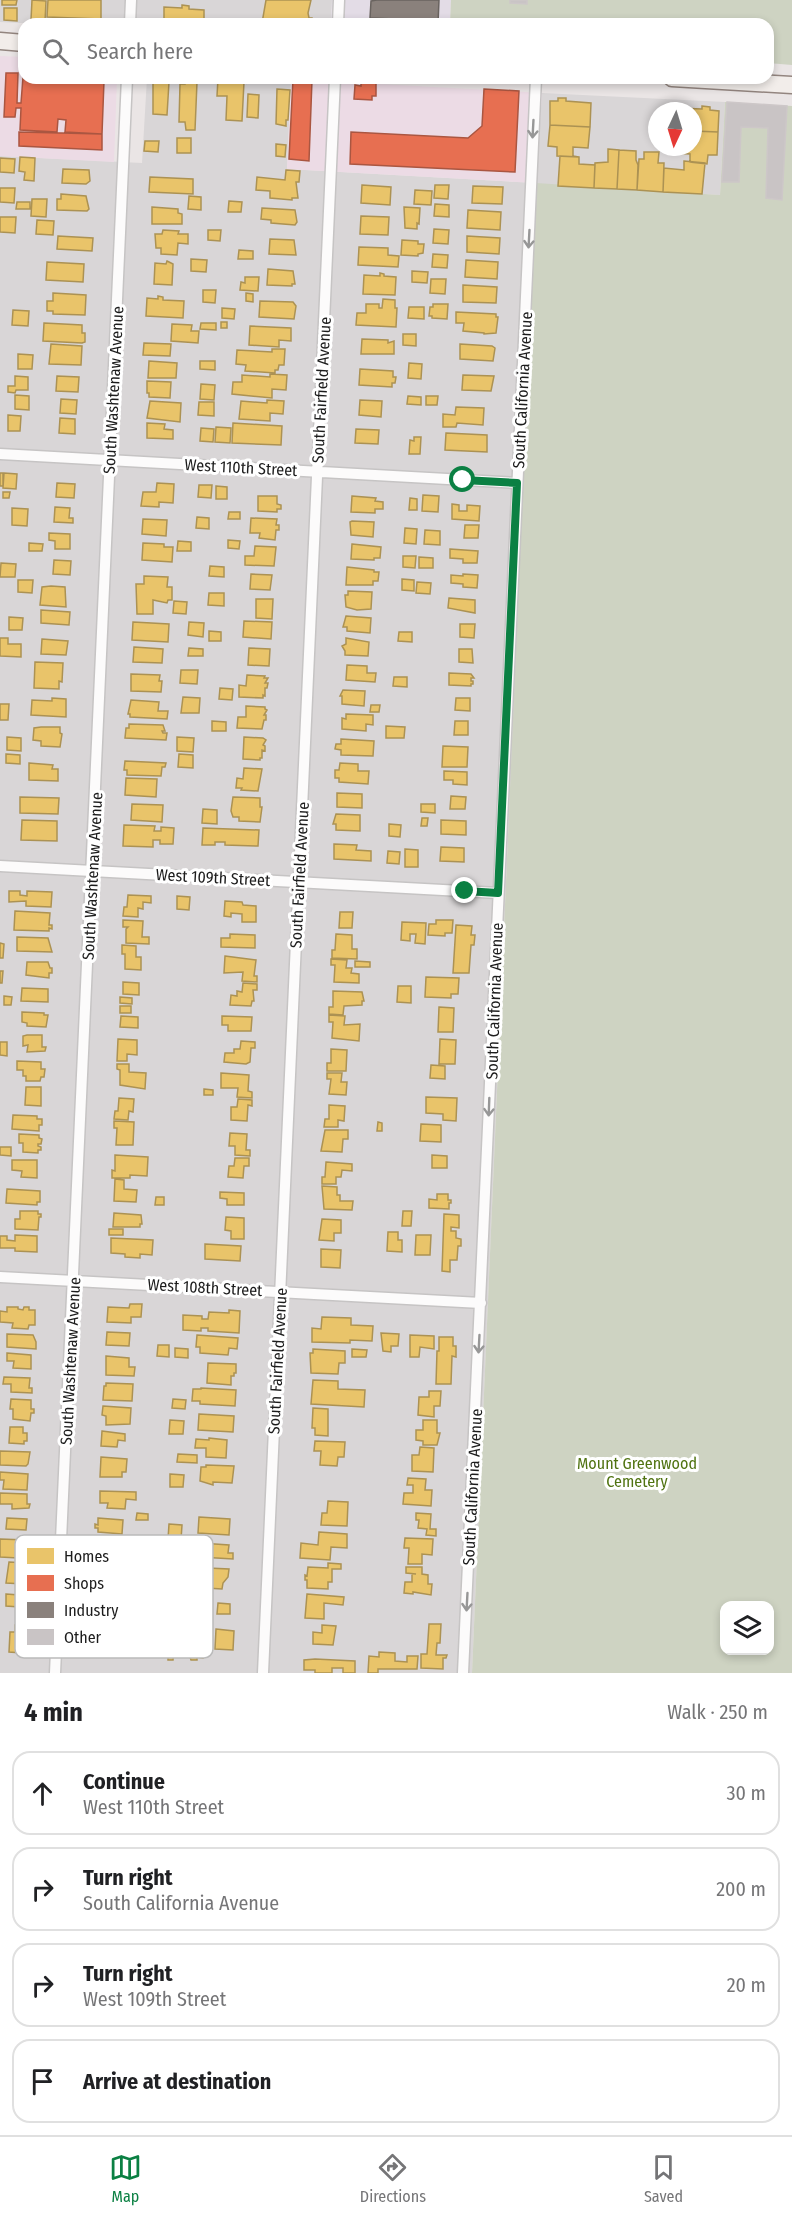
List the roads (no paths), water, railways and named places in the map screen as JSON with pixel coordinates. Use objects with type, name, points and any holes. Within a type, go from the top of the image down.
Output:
[{"type":"main road","points":[[0,41],[18,42]]},
{"type":"main road","points":[[774,84],[792,85]]},
{"type":"street","points":[[130,18],[131,0]]},
{"type":"street","points":[[338,18],[339,0]]},
{"type":"street","name":"South Washtenaw Avenue","points":[[62,1535],[127,84]]},
{"type":"street","name":"South Fairfield Avenue","points":[[263,1673],[335,84]]},
{"type":"street","name":"South California Avenue","points":[[463,1673],[536,84]]},
{"type":"street","name":"West 110th Street","points":[[0,454],[517,483]]},
{"type":"street","name":"West 109th Street","points":[[0,866],[498,893]]},
{"type":"street","name":"West 108th Street","points":[[0,1277],[481,1303]]},
{"type":"street","name":"South Washtenaw Avenue","points":[[55,1673],[56,1658]]},
{"type":"park label","name":"Mount Greenwood Cemetery","points":[[637,1472]]}]
